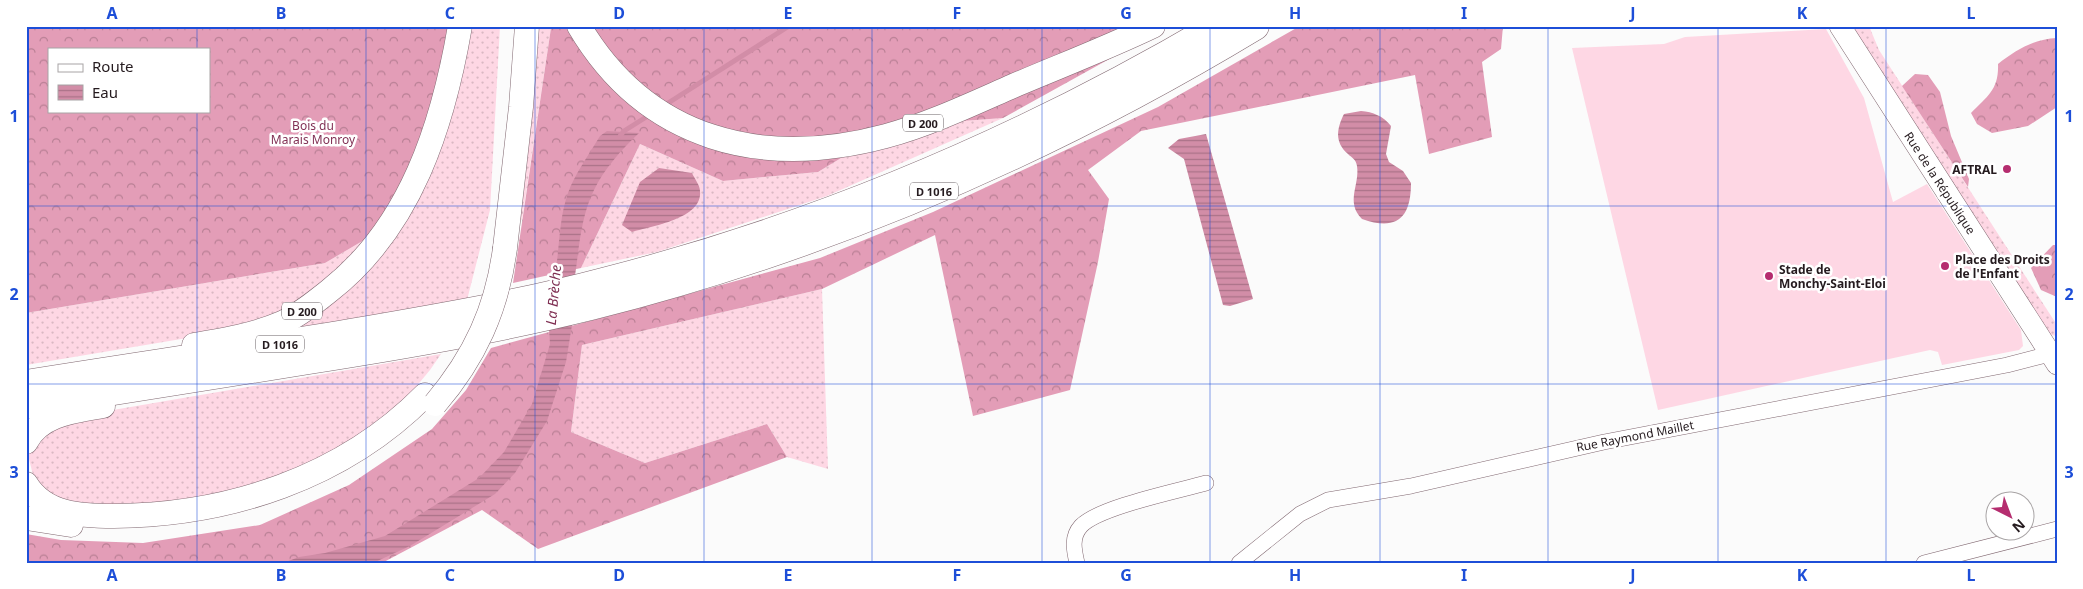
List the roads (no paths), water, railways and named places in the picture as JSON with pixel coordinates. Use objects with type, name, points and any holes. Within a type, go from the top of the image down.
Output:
[{"type":"highway","name":"D 1016","points":[[589,296],[814,217],[959,159],[1060,112],[1124,79],[1216,26]]},
{"type":"highway","name":"D 1016","points":[[26,405],[379,349],[531,309],[589,296],[674,283],[772,253],[881,213],[956,182],[1095,117],[1173,75],[1255,26]]},
{"type":"highway","name":"D 1016","points":[[26,384],[332,336],[531,309]]},
{"type":"main road","name":"D 200","points":[[26,378],[104,359],[255,333],[291,318],[336,286],[359,264],[385,234],[416,178],[439,120],[452,69],[460,26]]},
{"type":"main road","points":[[498,247],[511,26]]},
{"type":"main road","points":[[26,518],[91,526],[142,527],[205,520],[250,510],[308,489],[341,473],[409,428],[430,400],[450,362],[461,346],[472,322],[498,247],[521,107],[527,26]]},
{"type":"main road","name":"D 200","points":[[580,26],[608,65],[631,90],[681,123],[724,141],[761,148],[811,149],[860,142],[918,125],[1152,26]]},
{"type":"main road","points":[[26,442],[30,434],[42,424],[69,412],[151,397],[239,371]]},
{"type":"main road","points":[[26,484],[35,497],[46,505],[76,514],[133,516],[213,507],[275,489],[334,463],[430,400]]},
{"type":"street","name":"Rue de la République","points":[[1840,26],[2054,359]]},
{"type":"street","name":"Rue Raymond Maillet","points":[[1239,563],[1309,508],[1328,500],[1411,486],[1604,442],[1998,367],[2054,359]]},
{"type":"street","points":[[1077,563],[1073,545],[1080,526],[1103,512],[1206,483]]},
{"type":"street","points":[[1924,563],[2057,529]]},
{"type":"water","points":[[1361,111],[1378,115],[1391,126],[1386,154],[1389,162],[1403,171],[1411,183],[1408,206],[1404,213],[1399,219],[1384,224],[1362,219],[1357,213],[1354,206],[1357,173],[1355,160],[1340,145],[1338,130],[1344,114]]},
{"type":"water","name":"La Brèche","points":[[607,131],[639,133],[614,160],[594,190],[583,221],[575,276],[554,280],[562,214],[568,193],[578,172],[600,136]]},
{"type":"water","points":[[1206,134],[1253,299],[1230,306],[1223,305],[1184,159],[1168,148],[1179,139]]},
{"type":"water","points":[[659,168],[692,173],[700,189],[699,201],[685,215],[663,224],[632,232],[622,225],[640,182]]},
{"type":"water","name":"La Brèche","points":[[572,325],[566,362],[547,421],[515,473],[495,494],[410,546],[373,563],[283,563],[299,557],[325,553],[385,536],[479,478],[504,452],[532,404],[550,344],[549,329]]},
{"type":"waterway","name":"La Brèche","points":[[665,105],[789,26]]},
{"type":"waterway","name":"La Brèche","points":[[620,136],[624,131],[651,114]]},
{"type":"place","name":"AFTRAL","points":[[2007,169]]},
{"type":"place","name":"Place des Droits de l'Enfant","points":[[1945,266]]},
{"type":"place","name":"Stade de Monchy-Saint-Eloi","points":[[1769,276]]},
{"type":"park label","name":"Bois du Marais Monroy","points":[[313,132]]}]
